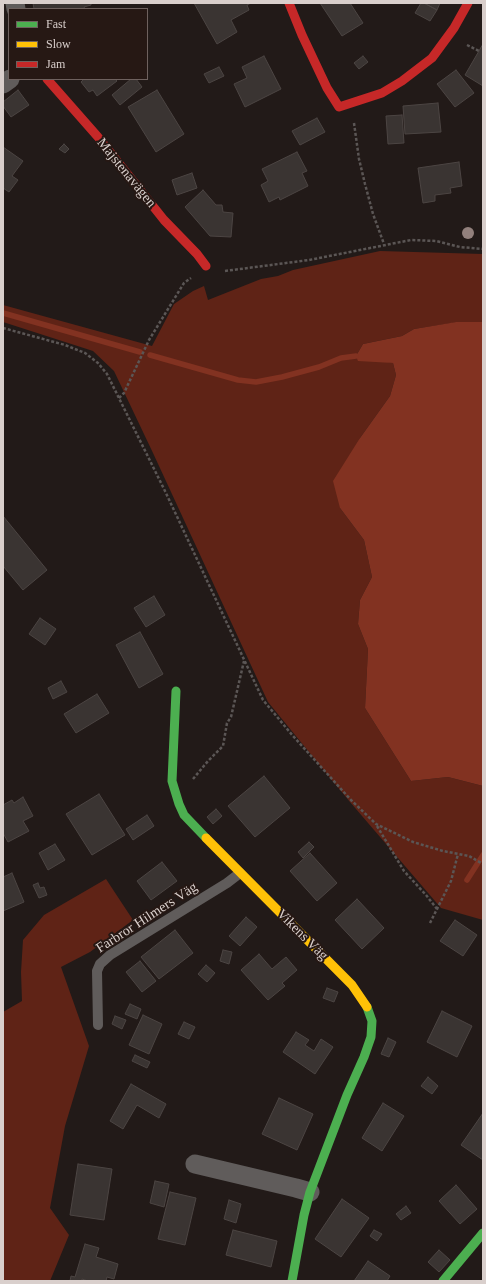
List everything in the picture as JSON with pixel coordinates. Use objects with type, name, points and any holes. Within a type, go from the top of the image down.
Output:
[{"type":"street","points":[[289,3],[302,35],[333,99],[339,107],[382,93],[402,81],[432,58],[454,28],[468,3]]},
{"type":"street","name":"Majstenavägen","points":[[47,80],[98,138],[164,220],[197,254],[206,266]]},
{"type":"street","name":"Vikens Väg","points":[[176,691],[172,781],[184,815],[352,986],[366,1005],[372,1020],[371,1037],[364,1057],[347,1095],[310,1192],[304,1215],[292,1281]]},
{"type":"street","points":[[195,1164],[310,1192]]},
{"type":"street","points":[[443,1281],[483,1233]]},
{"type":"lane","name":"Farbror Hilmers Väg","points":[[98,1025],[97,972],[100,964],[110,955],[240,873]]},
{"type":"path","points":[[352,102],[359,159],[373,214],[384,244]]},
{"type":"path","points":[[119,398],[124,393],[149,340],[184,283],[206,266],[218,272],[309,260],[384,244],[411,240],[483,249]]},
{"type":"path","points":[[3,328],[65,345],[85,353],[98,363],[107,374],[184,530],[263,700],[350,800],[376,824],[404,871],[426,895],[437,910]]},
{"type":"path","points":[[175,789],[188,786],[208,761],[223,746],[227,723],[231,717],[245,660]]},
{"type":"path","points":[[376,824],[413,842],[469,856],[483,864]]},
{"type":"path","points":[[430,923],[451,881],[458,854]]},
{"type":"shaded area","points":[[380,251],[483,254],[483,322],[458,322],[414,329],[402,336],[363,344],[356,356],[393,363],[396,375],[390,396],[360,438],[340,508],[364,540],[372,577],[360,600],[358,624],[368,649],[365,708],[411,781],[448,777],[483,786],[483,920],[441,908],[350,802],[268,702],[114,371],[93,351],[3,322],[3,305],[152,346],[174,304],[193,291],[204,286],[208,300],[261,279],[278,276],[293,270]]},
{"type":"shaded area","points":[[456,322],[483,322],[483,786],[448,777],[411,781],[365,708],[368,649],[358,624],[360,600],[372,577],[364,540],[340,508],[333,481],[360,438],[390,396],[396,375],[393,363],[358,361],[356,356],[363,344],[402,336],[414,329]]},
{"type":"shaded area","points":[[106,879],[133,920],[90,952],[61,967],[89,1046],[65,1126],[50,1208],[69,1235],[50,1281],[3,1280],[3,1012],[22,1001],[21,972],[23,940],[44,915]]},
{"type":"building","points":[[33,3],[91,3],[91,5],[84,8],[34,8]]},
{"type":"building","points":[[194,3],[251,3],[247,5],[249,10],[231,20],[237,32],[217,44]]},
{"type":"building","points":[[320,3],[350,3],[363,23],[342,36]]},
{"type":"building","points":[[421,3],[424,3],[437,10],[430,21],[415,13]]},
{"type":"building","points":[[424,3],[440,3],[437,10]]},
{"type":"building","points":[[483,44],[483,86],[465,75]]},
{"type":"building","points":[[264,56],[281,89],[245,107],[234,84],[247,78],[242,67]]},
{"type":"building","points":[[363,56],[368,62],[359,69],[354,63]]},
{"type":"building","points":[[219,67],[224,76],[209,83],[204,74]]},
{"type":"building","points":[[456,70],[474,93],[455,107],[437,84]]},
{"type":"building","points":[[83,80],[117,81],[97,96],[93,90],[89,92],[81,82]]},
{"type":"building","points":[[130,80],[137,80],[142,87],[120,105],[112,95]]},
{"type":"building","points":[[18,90],[29,105],[11,117],[3,106],[3,102]]},
{"type":"building","points":[[157,90],[184,134],[156,152],[128,107]]},
{"type":"building","points":[[438,103],[441,132],[405,134],[403,106]]},
{"type":"building","points":[[402,115],[404,143],[388,144],[386,116]]},
{"type":"building","points":[[317,118],[325,132],[300,145],[292,131]]},
{"type":"building","points":[[64,144],[69,149],[65,153],[59,149]]},
{"type":"building","points":[[3,147],[23,161],[12,176],[18,180],[9,192],[3,188]]},
{"type":"building","points":[[297,152],[307,171],[302,173],[308,186],[280,200],[279,197],[269,202],[261,185],[268,181],[262,169]]},
{"type":"building","points":[[459,162],[462,186],[450,188],[451,193],[435,195],[435,201],[423,203],[418,168]]},
{"type":"building","points":[[192,173],[197,188],[177,195],[172,180]]},
{"type":"building","points":[[203,190],[216,205],[222,205],[223,212],[233,213],[231,237],[210,236],[185,207]]},
{"type":"building","points":[[3,516],[47,570],[23,590],[3,566]]},
{"type":"building","points":[[154,596],[165,615],[146,627],[134,608]]},
{"type":"building","points":[[40,618],[56,629],[45,645],[29,634]]},
{"type":"building","points":[[140,632],[163,674],[139,688],[116,645]]},
{"type":"building","points":[[61,681],[67,692],[53,699],[48,688]]},
{"type":"building","points":[[97,694],[109,713],[76,733],[64,714]]},
{"type":"building","points":[[264,776],[290,808],[255,837],[228,806]]},
{"type":"building","points":[[99,794],[125,835],[92,855],[66,814]]},
{"type":"building","points":[[23,797],[33,816],[23,821],[29,831],[8,842],[3,833],[3,805],[12,800],[14,803]]},
{"type":"building","points":[[216,809],[222,816],[213,824],[207,817]]},
{"type":"building","points":[[147,815],[154,826],[133,840],[126,829]]},
{"type":"building","points":[[309,842],[314,847],[303,858],[298,852]]},
{"type":"building","points":[[55,844],[65,860],[48,870],[39,853]]},
{"type":"building","points":[[310,853],[337,883],[317,901],[290,871]]},
{"type":"building","points":[[162,862],[177,881],[151,900],[137,881]]},
{"type":"building","points":[[12,873],[24,902],[3,911],[3,877]]},
{"type":"building","points":[[38,883],[40,888],[44,887],[47,895],[39,898],[33,885]]},
{"type":"building","points":[[357,899],[384,928],[362,949],[335,920]]},
{"type":"building","points":[[246,917],[257,927],[240,946],[229,936]]},
{"type":"building","points":[[455,920],[477,935],[463,956],[440,941]]},
{"type":"building","points":[[175,930],[193,953],[159,979],[141,957]]},
{"type":"building","points":[[223,950],[232,952],[229,964],[220,961]]},
{"type":"building","points":[[259,954],[272,969],[286,957],[297,970],[282,983],[285,986],[268,1000],[241,970]]},
{"type":"building","points":[[140,961],[156,981],[142,992],[126,972]]},
{"type":"building","points":[[206,965],[215,973],[207,982],[198,974]]},
{"type":"building","points":[[327,988],[338,992],[334,1002],[323,998]]},
{"type":"building","points":[[130,1004],[141,1009],[137,1019],[125,1014]]},
{"type":"building","points":[[442,1011],[472,1026],[457,1057],[427,1042]]},
{"type":"building","points":[[143,1015],[162,1024],[149,1054],[129,1045]]},
{"type":"building","points":[[115,1016],[126,1020],[122,1029],[112,1024]]},
{"type":"building","points":[[184,1022],[195,1027],[189,1039],[178,1034]]},
{"type":"building","points":[[296,1032],[309,1040],[305,1045],[314,1051],[321,1039],[333,1047],[315,1074],[283,1052]]},
{"type":"building","points":[[388,1038],[396,1042],[389,1057],[381,1054]]},
{"type":"building","points":[[135,1055],[150,1062],[147,1068],[132,1061]]},
{"type":"building","points":[[428,1077],[438,1086],[432,1094],[421,1086]]},
{"type":"building","points":[[131,1084],[166,1104],[159,1118],[137,1105],[123,1129],[110,1121]]},
{"type":"building","points":[[279,1098],[313,1114],[297,1150],[262,1134]]},
{"type":"building","points":[[383,1103],[404,1116],[382,1151],[362,1138]]},
{"type":"building","points":[[483,1113],[483,1160],[461,1145]]},
{"type":"building","points":[[78,1164],[112,1169],[104,1220],[70,1215]]},
{"type":"building","points":[[155,1181],[169,1184],[164,1207],[150,1203]]},
{"type":"building","points":[[456,1185],[477,1209],[460,1224],[439,1201]]},
{"type":"building","points":[[170,1192],[196,1198],[185,1245],[158,1239]]},
{"type":"building","points":[[342,1199],[369,1218],[341,1257],[315,1239]]},
{"type":"building","points":[[229,1200],[241,1204],[236,1223],[224,1219]]},
{"type":"building","points":[[406,1206],[411,1213],[401,1220],[396,1214]]},
{"type":"building","points":[[233,1230],[277,1241],[271,1267],[226,1255]]},
{"type":"building","points":[[374,1230],[382,1234],[377,1241],[370,1236]]},
{"type":"building","points":[[85,1244],[99,1248],[96,1257],[118,1264],[114,1279],[107,1277],[106,1281],[88,1281],[82,1279],[82,1281],[70,1281],[71,1276],[75,1277]]},
{"type":"building","points":[[439,1250],[450,1260],[439,1272],[428,1262]]},
{"type":"building","points":[[368,1261],[390,1276],[387,1281],[354,1281]]},
{"type":"waterway","points":[[3,313],[140,352]]},
{"type":"waterway","points":[[150,355],[238,380],[256,382],[319,367],[341,358],[356,356]]},
{"type":"waterway","points":[[467,880],[483,855]]},
{"type":"traffic: fast","points":[[176,691],[172,781],[184,815],[206,838]]},
{"type":"traffic: fast","points":[[292,1281],[304,1215],[310,1192],[371,1037],[372,1021],[367,1007]]},
{"type":"traffic: fast","points":[[443,1281],[483,1233]]},
{"type":"traffic: slow","points":[[206,838],[352,985],[367,1007]]},
{"type":"traffic: jam","points":[[289,3],[327,88],[339,107],[382,93],[402,81],[432,58],[454,28],[468,3]]},
{"type":"traffic: jam","points":[[48,80],[98,137],[164,220],[197,254],[206,266]]}]
